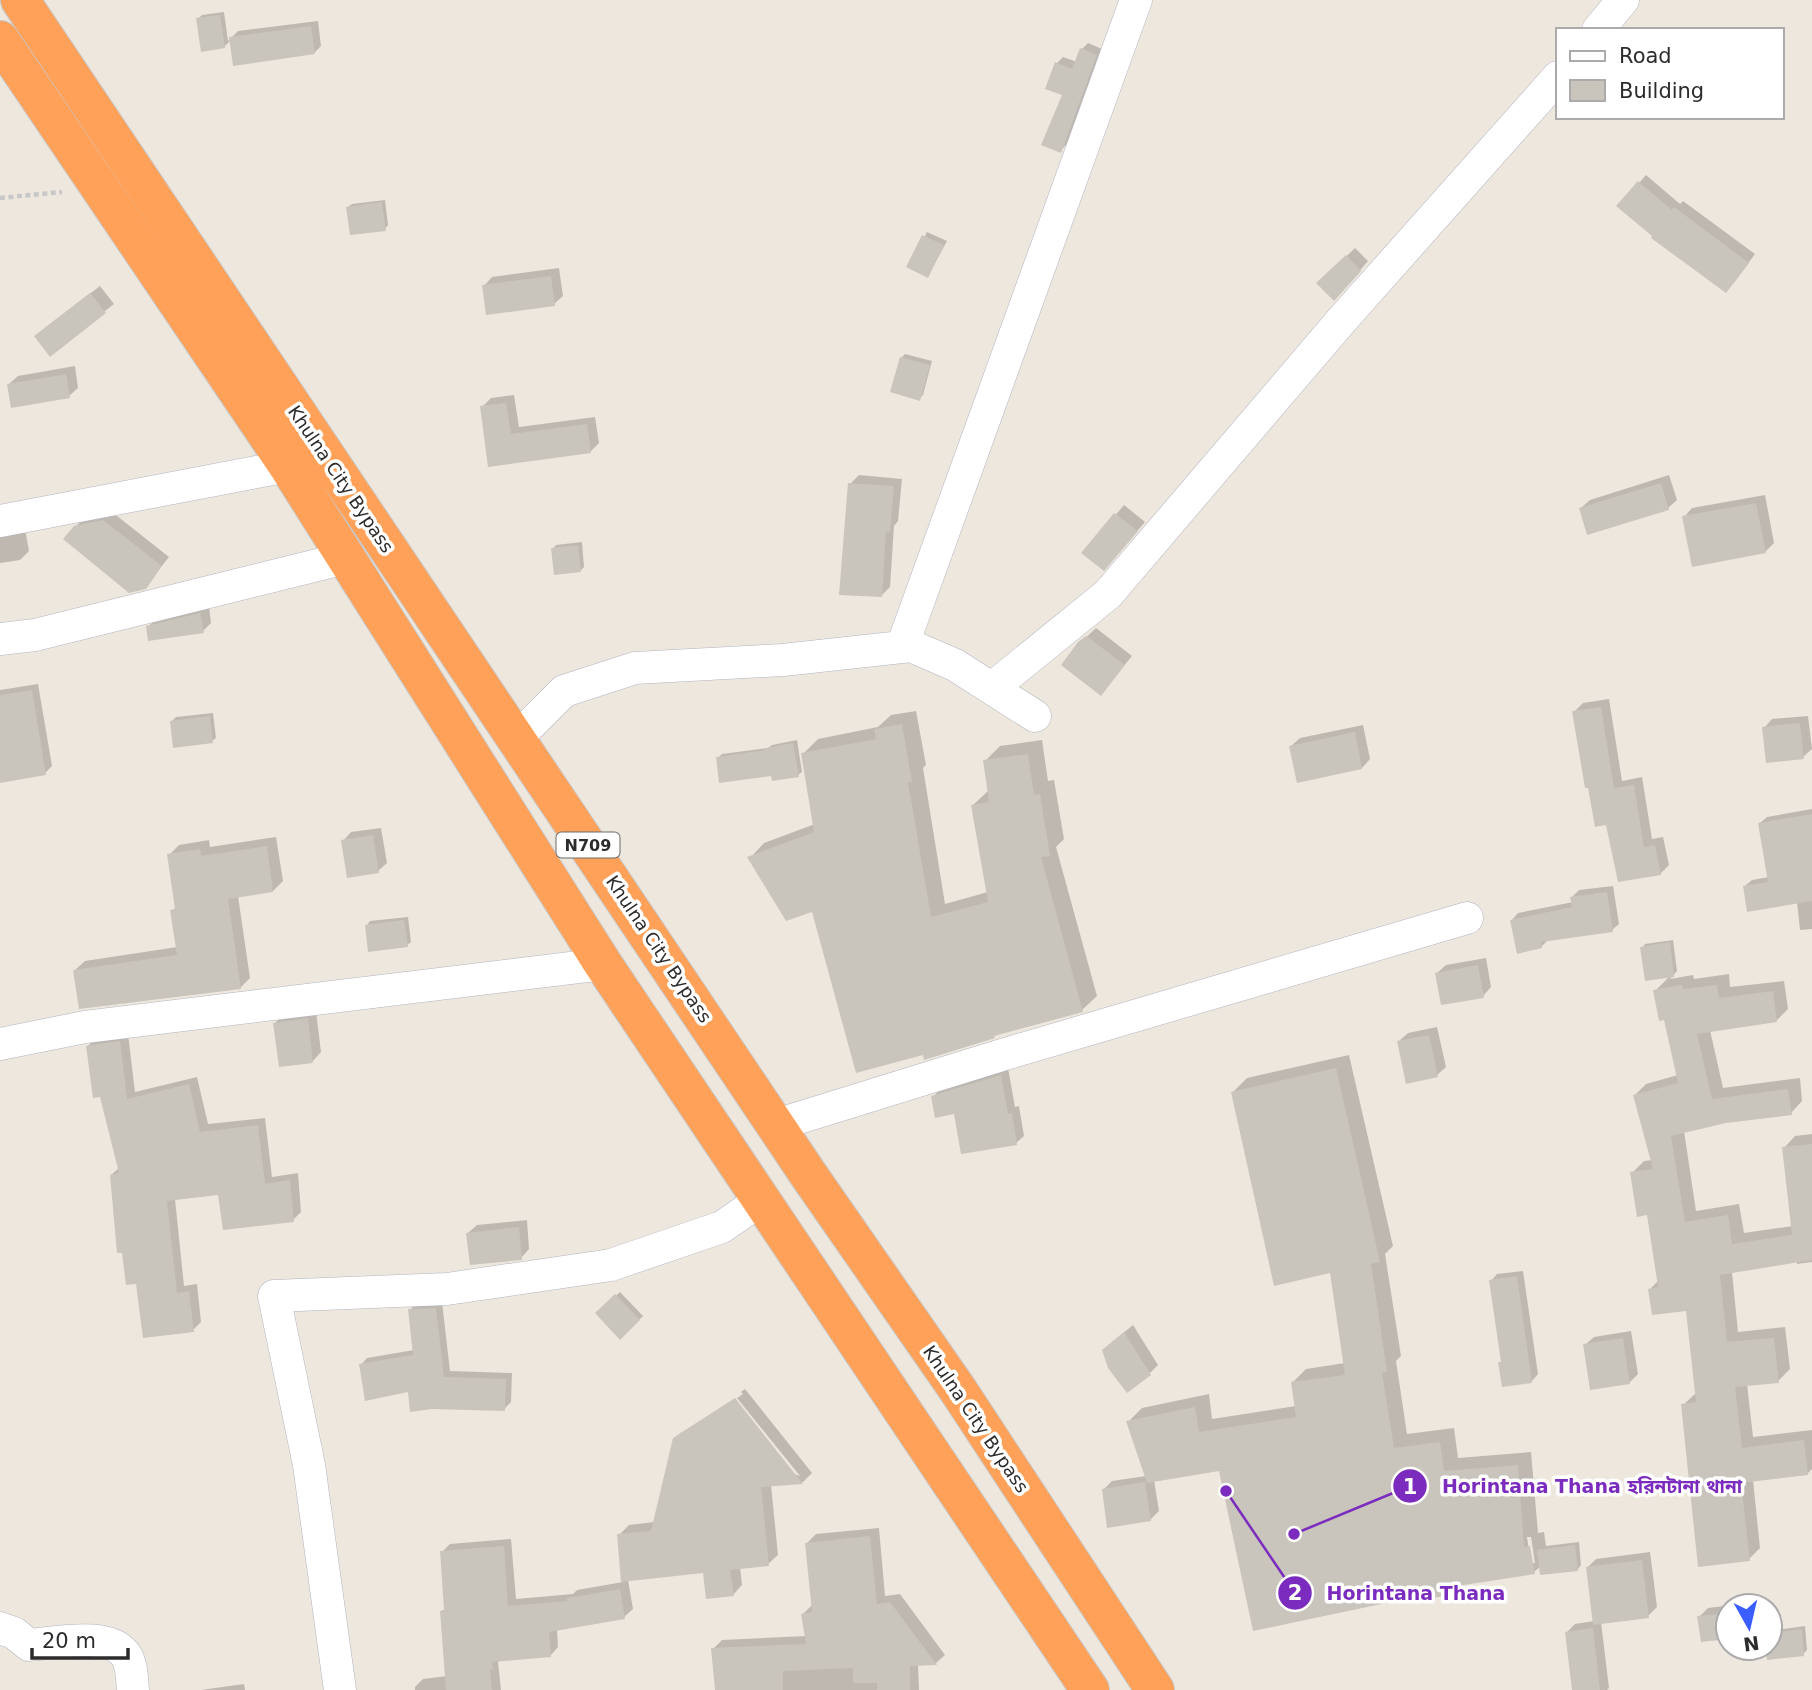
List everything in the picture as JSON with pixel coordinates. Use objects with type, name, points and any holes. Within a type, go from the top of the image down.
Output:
[{"type":"highway","name":"Khulna City Bypass","points":[[20,0],[776,1125],[958,1390],[1155,1690]]},
{"type":"highway","name":"Khulna City Bypass","points":[[0,40],[102,187],[288,466],[603,964],[1090,1690]]},
{"type":"street","points":[[902,647],[1136,0]]},
{"type":"street","points":[[1600,28],[1623,0]]},
{"type":"street","points":[[992,688],[1108,594],[1341,321],[1556,78]]},
{"type":"street","points":[[0,521],[288,466]]},
{"type":"street","points":[[0,639],[35,635],[346,558]]},
{"type":"street","points":[[516,739],[564,691],[635,668],[783,660],[911,646],[955,665],[1035,716]]},
{"type":"street","points":[[776,1125],[1002,1055],[1467,918]]},
{"type":"street","points":[[0,1044],[85,1027],[603,964]]},
{"type":"street","points":[[340,1690],[309,1465],[274,1296],[447,1289],[611,1265],[722,1227],[762,1199]]},
{"type":"street","points":[[0,1628],[14,1633],[29,1645],[102,1640],[118,1646],[129,1659],[133,1690]]},
{"type":"path","points":[[0,198],[102,187]]},
{"type":"building","points":[[220,15],[225,48],[201,52],[196,18]]},
{"type":"building","points":[[311,26],[315,54],[233,66],[229,37]]},
{"type":"building","points":[[1080,48],[1097,55],[1061,153],[1041,145],[1062,95],[1045,89],[1055,62],[1072,69]]},
{"type":"building","points":[[1638,181],[1672,210],[1674,207],[1749,263],[1726,293],[1651,238],[1652,236],[1616,206]]},
{"type":"building","points":[[382,202],[386,231],[350,235],[346,207]]},
{"type":"building","points":[[922,235],[944,245],[928,278],[906,267]]},
{"type":"building","points":[[1346,255],[1361,271],[1334,301],[1316,283]]},
{"type":"building","points":[[551,276],[555,306],[486,315],[482,285]]},
{"type":"building","points":[[90,293],[106,313],[50,357],[34,336]]},
{"type":"building","points":[[900,357],[930,365],[920,401],[890,392]]},
{"type":"building","points":[[66,374],[70,398],[11,408],[7,384]]},
{"type":"building","points":[[506,403],[511,434],[587,424],[591,453],[488,467],[480,406]]},
{"type":"building","points":[[848,483],[894,486],[890,532],[886,531],[882,597],[839,595]]},
{"type":"building","points":[[1661,483],[1669,510],[1587,535],[1579,508]]},
{"type":"building","points":[[1756,503],[1766,553],[1692,567],[1682,516]]},
{"type":"building","points":[[1114,513],[1138,531],[1104,571],[1081,553]]},
{"type":"building","points":[[103,520],[162,566],[146,589],[129,593],[63,539],[74,526]]},
{"type":"building","points":[[578,545],[581,572],[554,575],[551,548]]},
{"type":"building","points":[[200,613],[204,633],[148,641],[146,626]]},
{"type":"building","points":[[1086,636],[1125,665],[1101,696],[1061,665],[1078,642]]},
{"type":"building","points":[[32,690],[46,775],[0,783],[0,695]]},
{"type":"building","points":[[1601,707],[1614,788],[1634,785],[1644,847],[1655,845],[1661,875],[1618,882],[1606,825],[1595,827],[1588,788],[1585,788],[1572,711]]},
{"type":"building","points":[[210,716],[213,743],[173,748],[170,721]]},
{"type":"building","points":[[1800,723],[1804,759],[1766,763],[1762,727]]},
{"type":"building","points":[[902,724],[912,782],[908,782],[931,917],[988,902],[971,805],[989,802],[983,760],[1028,754],[1034,795],[1040,794],[1050,856],[1041,857],[1083,1012],[994,1036],[995,1038],[924,1060],[923,1055],[856,1073],[812,912],[786,921],[747,857],[814,832],[801,753],[876,739],[874,729]]},
{"type":"building","points":[[1355,732],[1362,769],[1297,783],[1289,746]]},
{"type":"building","points":[[793,743],[799,777],[772,781],[771,776],[719,783],[716,757]]},
{"type":"building","points":[[1812,814],[1812,901],[1747,912],[1743,886],[1768,882],[1758,823]]},
{"type":"building","points":[[373,835],[379,873],[347,878],[341,840]]},
{"type":"building","points":[[267,846],[273,892],[228,899],[241,989],[79,1009],[73,970],[177,955],[170,910],[175,909],[167,854],[200,849],[201,856]]},
{"type":"building","points":[[1607,892],[1613,932],[1541,942],[1542,948],[1517,954],[1510,920],[1572,907],[1570,897]]},
{"type":"building","points":[[404,920],[408,947],[368,952],[365,925]]},
{"type":"building","points":[[1670,942],[1674,977],[1645,981],[1640,947]]},
{"type":"building","points":[[1478,965],[1484,998],[1441,1005],[1435,973]]},
{"type":"building","points":[[1682,985],[1683,989],[1717,985],[1719,998],[1773,991],[1777,1022],[1697,1034],[1712,1099],[1788,1089],[1792,1115],[1726,1123],[1671,1136],[1685,1222],[1728,1215],[1732,1244],[1792,1235],[1782,1147],[1812,1144],[1812,1260],[1720,1275],[1727,1342],[1774,1338],[1779,1383],[1735,1387],[1742,1448],[1804,1440],[1808,1475],[1741,1483],[1750,1561],[1698,1567],[1681,1404],[1696,1402],[1686,1311],[1652,1315],[1648,1289],[1658,1287],[1647,1215],[1637,1217],[1630,1172],[1653,1169],[1633,1095],[1678,1083],[1664,1020],[1659,1021],[1653,990]]},
{"type":"building","points":[[308,1018],[313,1063],[279,1067],[273,1023]]},
{"type":"building","points":[[1429,1035],[1438,1077],[1406,1084],[1397,1041]]},
{"type":"building","points":[[120,1041],[127,1099],[189,1084],[200,1132],[258,1125],[265,1184],[290,1180],[294,1222],[223,1230],[218,1195],[167,1201],[177,1293],[189,1291],[194,1332],[143,1338],[136,1284],[126,1285],[122,1253],[117,1253],[110,1175],[119,1173],[100,1097],[93,1098],[86,1046]]},
{"type":"building","points":[[1336,1068],[1380,1262],[1371,1264],[1387,1372],[1382,1373],[1394,1448],[1440,1442],[1444,1471],[1518,1465],[1524,1547],[1530,1546],[1535,1574],[1444,1588],[1445,1596],[1401,1603],[1400,1600],[1253,1631],[1219,1471],[1147,1483],[1126,1421],[1195,1407],[1199,1432],[1296,1417],[1291,1382],[1345,1375],[1330,1273],[1274,1286],[1231,1092]]},
{"type":"building","points":[[1001,1075],[1008,1114],[1012,1113],[1017,1145],[961,1154],[954,1114],[935,1118],[931,1096]]},
{"type":"building","points":[[519,1227],[522,1260],[470,1265],[466,1233]]},
{"type":"building","points":[[1517,1276],[1532,1383],[1502,1387],[1489,1280]]},
{"type":"building","points":[[615,1294],[640,1320],[620,1340],[595,1313]]},
{"type":"building","points":[[436,1308],[444,1377],[506,1379],[505,1411],[432,1409],[410,1412],[408,1392],[365,1401],[359,1364],[413,1355],[408,1309]]},
{"type":"building","points":[[1124,1332],[1151,1375],[1127,1393],[1108,1368],[1102,1350]]},
{"type":"building","points":[[1623,1338],[1630,1384],[1590,1390],[1583,1344]]},
{"type":"building","points":[[735,1398],[803,1484],[761,1487],[769,1566],[730,1570],[734,1596],[706,1599],[703,1573],[621,1582],[617,1534],[651,1531],[673,1438]]},
{"type":"building","points":[[1145,1482],[1151,1521],[1107,1528],[1102,1489]]},
{"type":"building","points":[[870,1536],[877,1604],[890,1602],[937,1665],[910,1666],[910,1690],[877,1690],[877,1683],[853,1683],[853,1668],[783,1671],[783,1690],[715,1690],[711,1648],[806,1644],[801,1614],[812,1612],[805,1543]]},
{"type":"building","points":[[1575,1545],[1578,1571],[1540,1575],[1537,1550]]},
{"type":"building","points":[[504,1546],[508,1606],[567,1601],[567,1598],[620,1589],[625,1619],[549,1632],[551,1657],[492,1662],[492,1690],[446,1690],[440,1611],[444,1610],[440,1551]]},
{"type":"building","points":[[1642,1560],[1649,1618],[1593,1625],[1586,1567]]},
{"type":"building","points":[[1714,1614],[1714,1641],[1701,1642],[1697,1616]]},
{"type":"building","points":[[1593,1628],[1600,1690],[1572,1690],[1565,1632]]},
{"type":"building","points":[[1802,1629],[1804,1656],[1784,1658],[1784,1631]]},
{"type":"place","name":"Horintana Thana","points":[[1226,1491]]},
{"type":"place","name":"Horintana Thana হরিনটানা থানা","points":[[1294,1534]]}]
